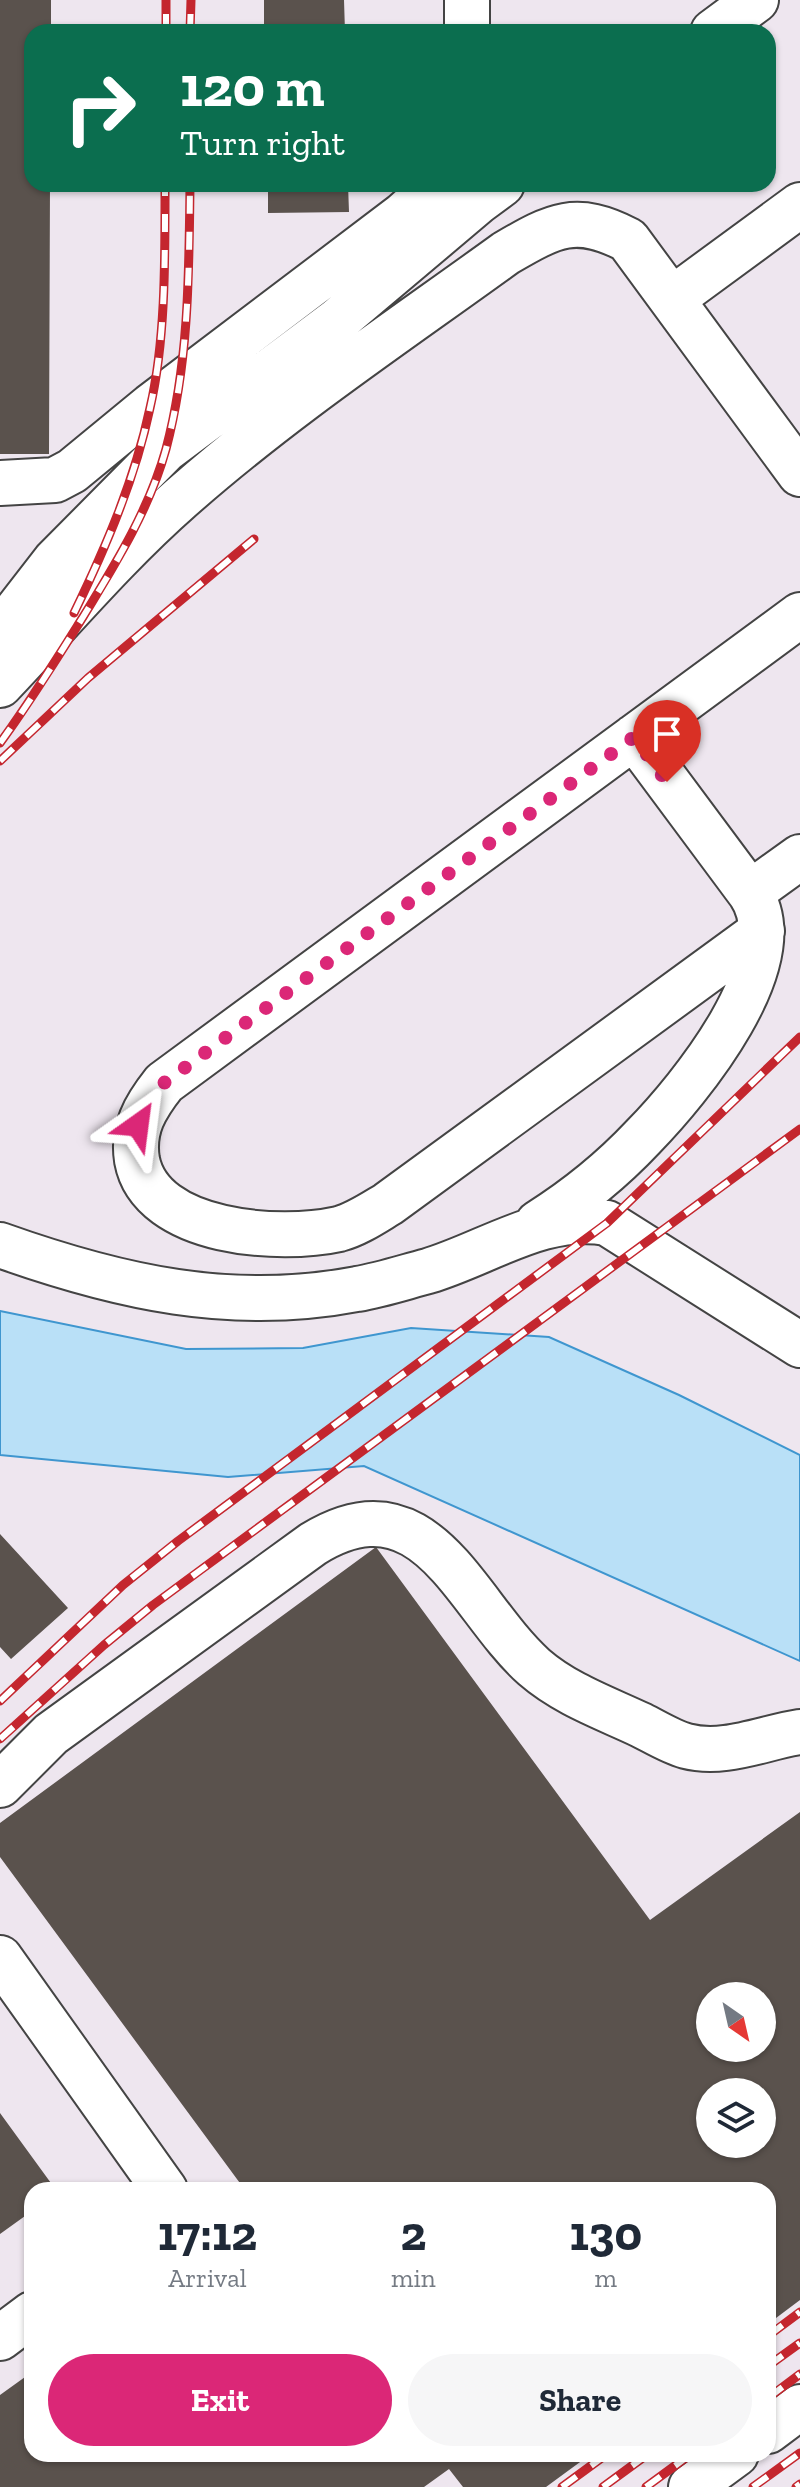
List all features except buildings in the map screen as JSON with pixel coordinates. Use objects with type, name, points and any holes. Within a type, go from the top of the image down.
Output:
[{"type":"lane","points":[[467,0],[467,24]]},
{"type":"lane","points":[[724,24],[756,0]]},
{"type":"lane","points":[[7,483],[55,480],[72,471],[151,406],[429,192]]},
{"type":"lane","points":[[0,632],[55,561],[165,450],[338,320],[492,192]]},
{"type":"lane","points":[[672,299],[800,205]]},
{"type":"lane","points":[[0,685],[124,550],[183,496],[294,407],[506,253],[560,226],[584,224],[608,230],[628,240],[800,474]]},
{"type":"lane","points":[[800,615],[164,1083],[147,1105],[138,1125],[135,1148],[139,1168],[151,1191],[167,1206],[188,1217],[274,1236],[342,1228],[388,1204],[756,912],[800,857]]},
{"type":"lane","points":[[519,1235],[562,1208],[617,1162],[687,1088],[716,1046],[744,996],[757,964],[756,912],[634,737]]},
{"type":"lane","points":[[0,1245],[92,1276],[157,1291],[224,1298],[295,1298],[358,1289],[432,1270],[519,1235],[564,1221],[587,1220],[607,1223],[800,1345]]},
{"type":"lane","points":[[0,1785],[51,1734],[263,1580],[336,1530],[363,1523],[384,1524],[414,1533],[433,1547],[449,1563],[509,1642],[558,1685],[684,1746],[710,1749],[737,1747],[800,1732]]},
{"type":"lane","points":[[0,1958],[159,2182]]},
{"type":"lane","points":[[0,2338],[24,2320]]},
{"type":"lane","points":[[776,2425],[800,2407]]},
{"type":"lane","points":[[691,2487],[725,2462]]},
{"type":"shaded area","points":[[0,0],[800,0],[800,2487],[0,2487]]},
{"type":"water","points":[[0,1311],[186,1349],[303,1348],[411,1328],[549,1337],[679,1395],[800,1455],[800,1661],[364,1466],[228,1477],[0,1455]]},
{"type":"railway","points":[[166,0],[166,24]]},
{"type":"railway","points":[[190,24],[191,0]]},
{"type":"railway","points":[[74,613],[118,512],[150,408],[162,326],[165,192]]},
{"type":"railway","points":[[0,743],[108,577],[141,515],[159,472],[174,416],[183,350],[190,192]]},
{"type":"railway","points":[[0,761],[88,678],[254,539]]},
{"type":"railway","points":[[0,1701],[123,1585],[178,1541],[607,1223],[800,1037]]},
{"type":"railway","points":[[0,1739],[153,1605],[800,1129]]},
{"type":"railway","points":[[776,2330],[800,2312]]},
{"type":"railway","points":[[776,2360],[800,2343]]},
{"type":"railway","points":[[776,2392],[800,2374]]},
{"type":"railway","points":[[753,2487],[800,2453]]},
{"type":"railway","points":[[562,2487],[596,2462]]},
{"type":"railway","points":[[603,2487],[637,2462]]},
{"type":"railway","points":[[646,2487],[680,2462]]},
{"type":"railway","points":[[796,2487],[800,2484]]},
{"type":"route","points":[[138,1125],[147,1105],[164,1083],[634,737],[667,782]]}]
